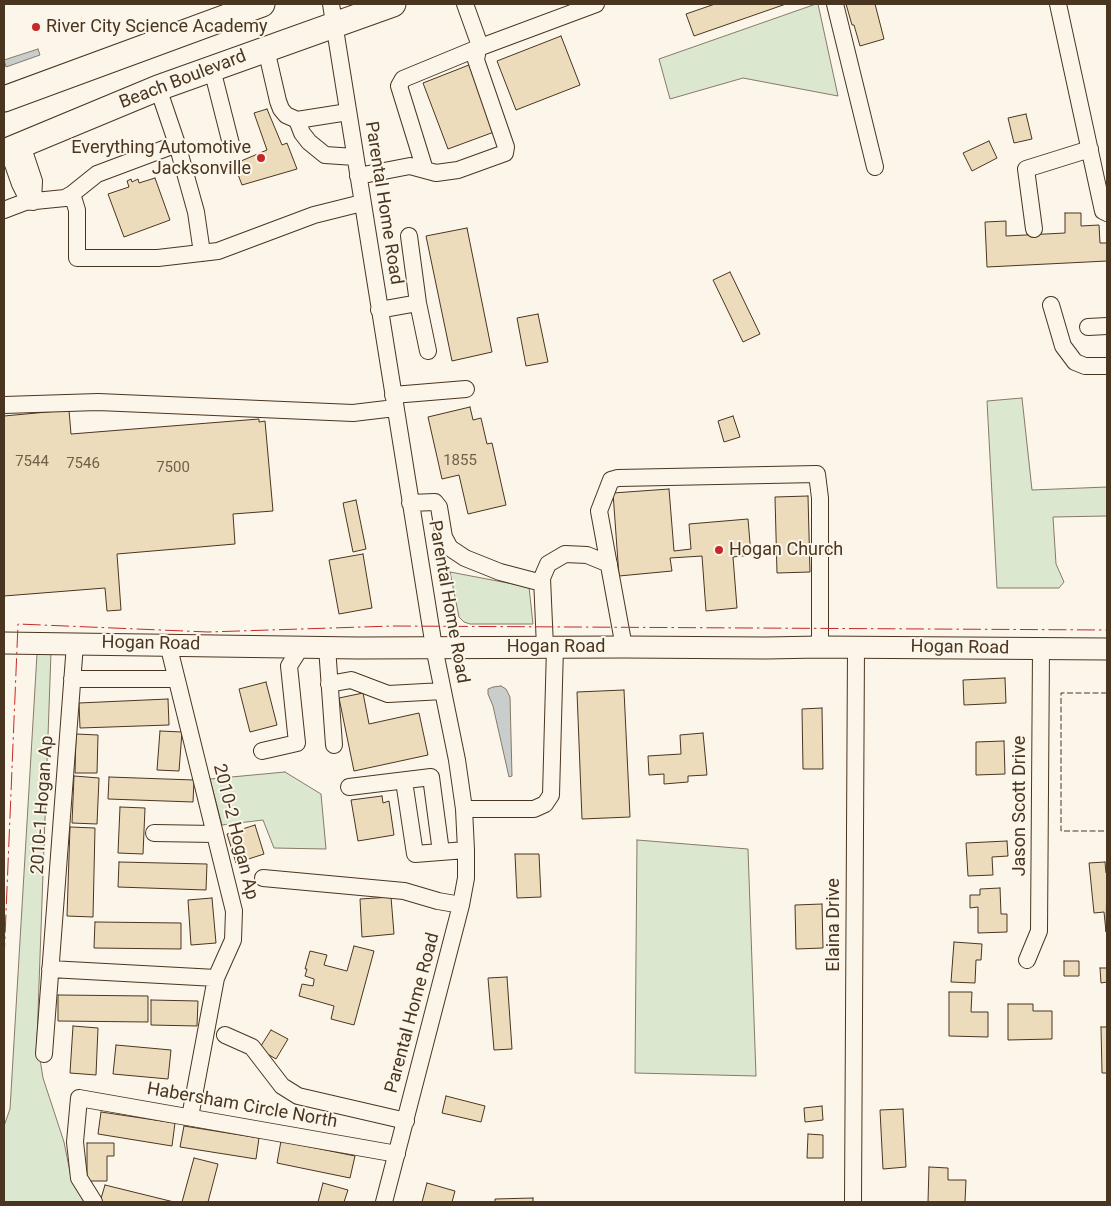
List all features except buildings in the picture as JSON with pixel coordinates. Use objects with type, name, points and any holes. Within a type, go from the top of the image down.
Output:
[{"type":"highway","points":[[4,99],[262,4]]},
{"type":"highway","name":"Beach Boulevard","points":[[9,146],[158,88],[266,49],[332,14],[393,4]]},
{"type":"main road","name":"Hogan Road","points":[[4,643],[168,644],[327,648],[766,648],[820,646],[1107,650]]},
{"type":"street","points":[[358,176],[410,166],[436,174],[458,170],[505,154],[506,147],[476,60],[479,43],[466,4]]},
{"type":"street","points":[[425,170],[399,86],[403,79],[478,48],[596,4]]},
{"type":"street","points":[[835,4],[875,167]]},
{"type":"street","points":[[1058,4],[1103,211],[1107,213]]},
{"type":"street","name":"Parental Home Road","points":[[332,14],[434,647],[457,760],[464,809],[466,850],[466,878],[461,905],[384,1202]]},
{"type":"street","points":[[266,49],[281,109],[286,115],[297,120],[348,112]]},
{"type":"street","points":[[212,69],[231,144]]},
{"type":"street","points":[[158,88],[177,144],[196,212],[202,253]]},
{"type":"street","points":[[297,120],[302,133],[309,142],[325,155],[355,157]]},
{"type":"street","points":[[4,210],[19,204],[55,200],[72,194],[97,174],[177,144]]},
{"type":"street","points":[[9,146],[20,184],[25,194],[33,202]]},
{"type":"street","points":[[1034,229],[1026,169],[1090,149]]},
{"type":"street","points":[[72,194],[77,210],[77,258],[158,258],[202,253],[235,245],[322,213],[362,203]]},
{"type":"street","points":[[408,236],[418,303],[428,351]]},
{"type":"street","points":[[379,310],[418,303]]},
{"type":"street","points":[[1051,305],[1063,346],[1075,362],[1085,366],[1107,366]]},
{"type":"street","points":[[1088,327],[1107,326]]},
{"type":"street","points":[[4,405],[98,402],[353,413],[394,401],[466,389]]},
{"type":"street","points":[[624,647],[599,511],[611,480],[618,478],[817,474],[820,498],[820,646]]},
{"type":"street","points":[[410,503],[435,502],[439,507],[444,537],[450,548],[465,558],[500,572],[542,583]]},
{"type":"street","points":[[464,809],[534,809],[545,804],[550,795],[550,647],[542,578],[548,564],[565,554],[587,555],[608,564]]},
{"type":"street","name":"2010-1 Hogan Ap","points":[[44,1054],[75,644]]},
{"type":"street","name":"2010-2 Hogan Ap","points":[[168,644],[234,911],[233,940],[216,978],[190,1117]]},
{"type":"street","points":[[262,751],[297,743],[289,666],[301,647]]},
{"type":"street","name":"Elaina Drive","points":[[853,1202],[856,647]]},
{"type":"street","points":[[327,648],[334,744]]},
{"type":"street","name":"Jason Scott Drive","points":[[1028,960],[1039,931],[1041,650]]},
{"type":"street","points":[[72,678],[176,679]]},
{"type":"street","points":[[329,684],[352,680],[388,694],[443,691]]},
{"type":"street","points":[[349,787],[431,777],[441,852]]},
{"type":"street","points":[[404,781],[414,854],[466,850]]},
{"type":"street","points":[[408,804],[460,782]]},
{"type":"street","points":[[154,833],[214,834]]},
{"type":"street","points":[[263,878],[404,891],[438,901],[461,905]]},
{"type":"street","points":[[50,968],[216,978]]},
{"type":"street","points":[[225,1035],[252,1047],[282,1086],[298,1096],[406,1121]]},
{"type":"street","name":"Habersham Circle North","points":[[94,1202],[80,1178],[75,1142],[79,1098],[397,1154]]},
{"type":"green space","points":[[818,4],[838,96],[743,78],[670,99],[659,59]]},
{"type":"green space","points":[[1022,398],[1032,490],[1107,487],[1107,516],[1053,517],[1056,564],[1064,582],[1059,588],[997,588],[987,401]]},
{"type":"green space","points":[[450,572],[529,587],[533,624],[470,624],[464,622],[459,617]]},
{"type":"green space","points":[[51,653],[37,1040],[43,1078],[64,1142],[71,1177],[84,1202],[4,1202],[4,1126],[10,1109],[37,654]]},
{"type":"green space","points":[[285,772],[321,794],[326,849],[274,848],[263,820],[222,825],[210,779]]},
{"type":"green space","points":[[637,840],[748,849],[756,1076],[635,1073]]},
{"type":"shaded area","points":[[38,49],[40,55],[6,67],[4,60]]},
{"type":"shaded area","points":[[501,686],[506,689],[510,697],[512,776],[509,777],[493,706],[488,694],[488,689]]},
{"type":"fence","points":[[1107,693],[1061,693],[1061,831],[1107,831]]},
{"type":"power","points":[[4,961],[18,624],[208,632],[393,626],[1107,630]]},
{"type":"place","name":"River City Science Academy","points":[[36,27]]},
{"type":"place","name":"Everything Automotive Jacksonville","points":[[261,158]]},
{"type":"place","name":"Hogan Church","points":[[719,550]]}]
